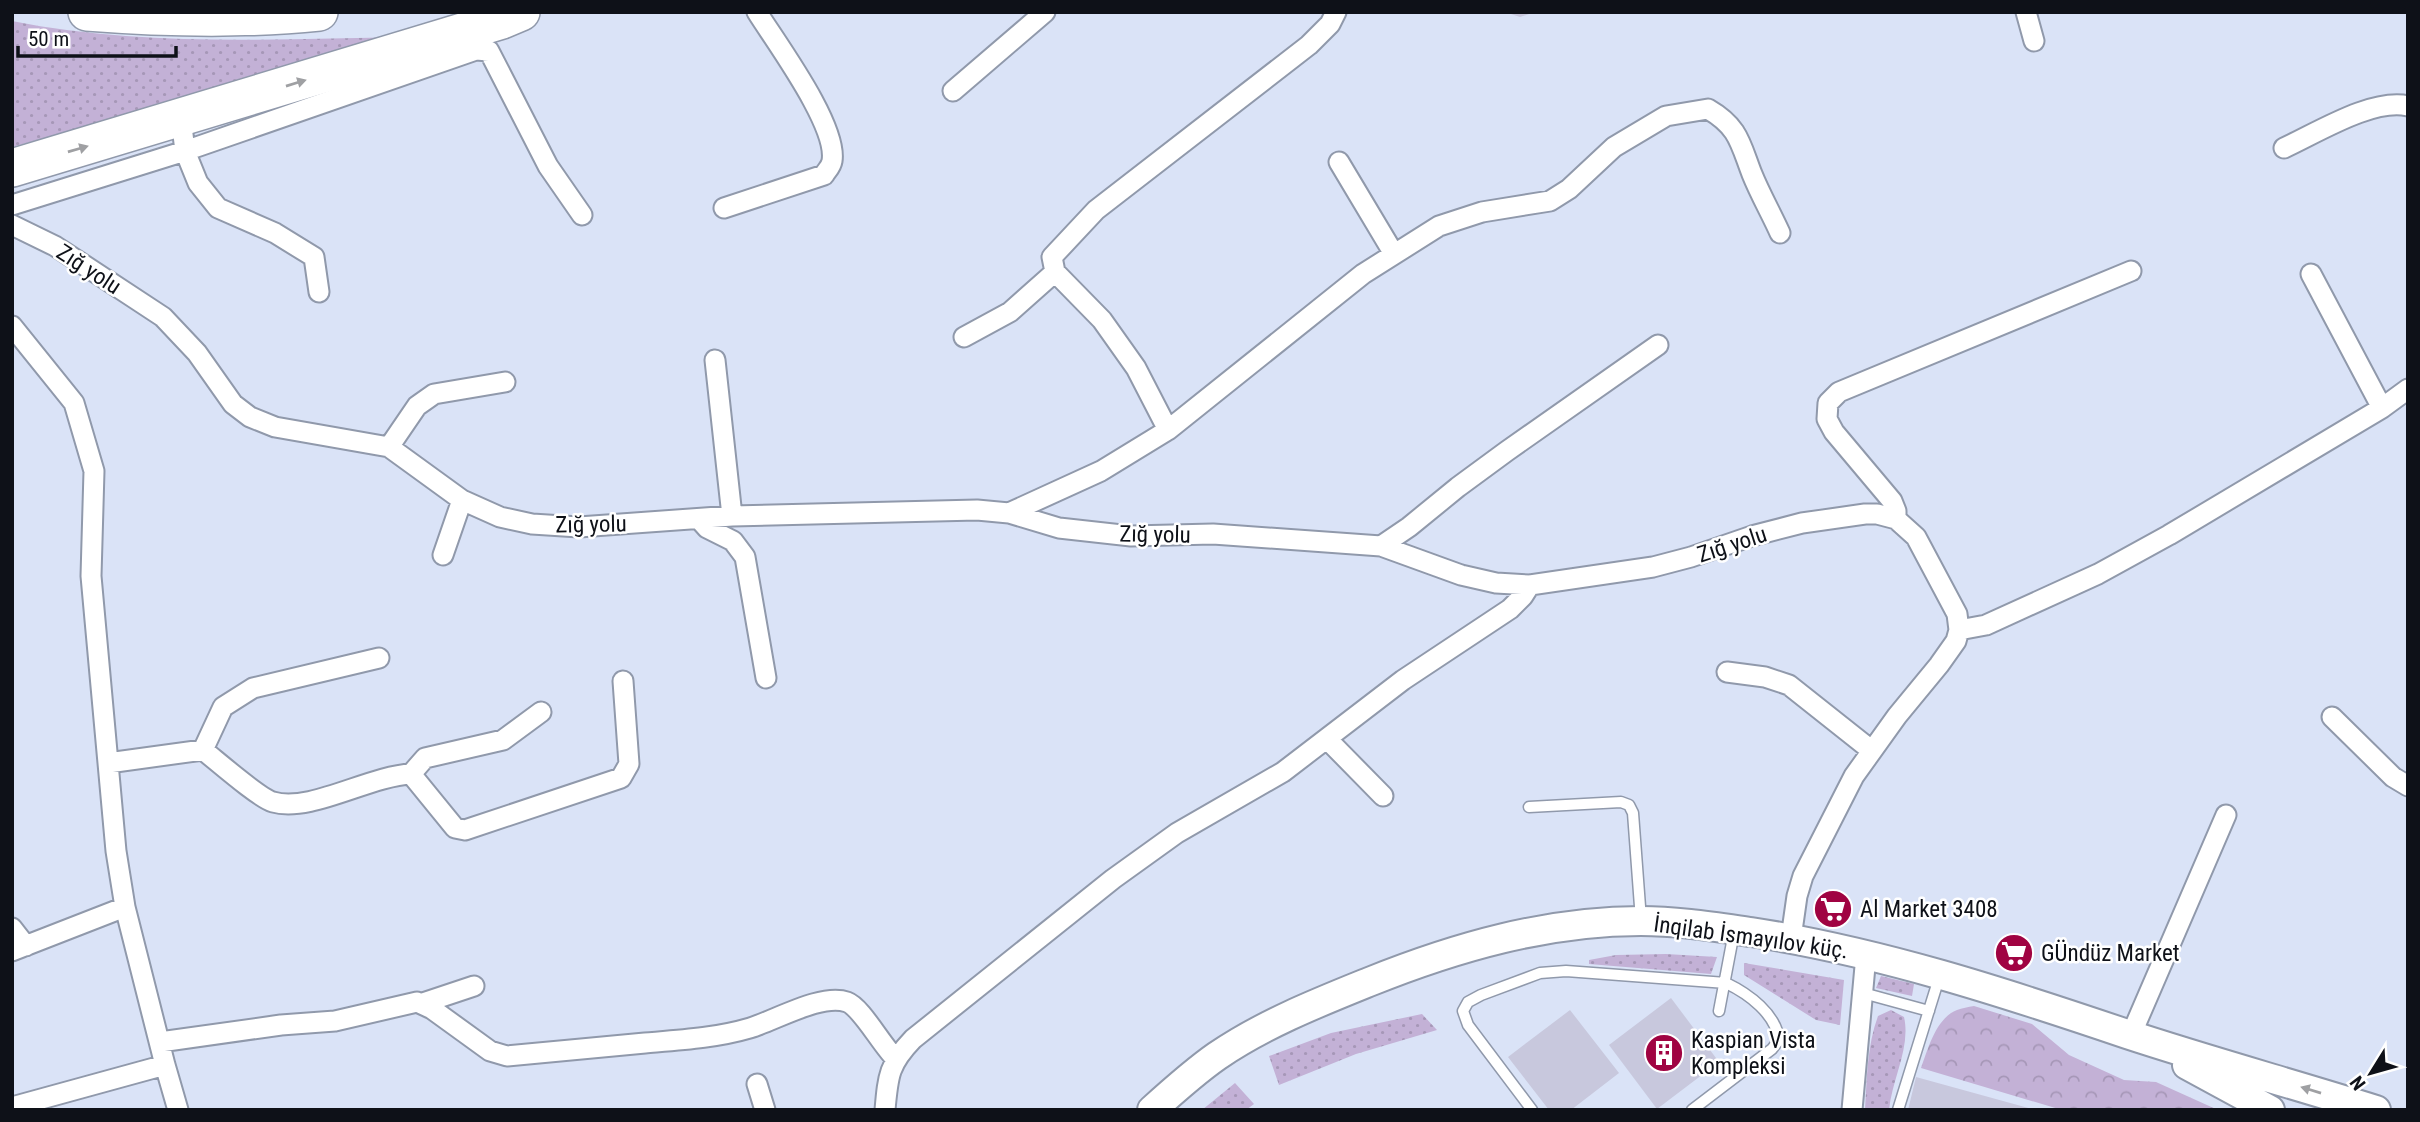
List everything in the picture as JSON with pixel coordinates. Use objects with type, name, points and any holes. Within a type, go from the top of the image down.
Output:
[{"type":"highway","points":[[87,12],[161,18],[271,17],[319,12]]},
{"type":"highway","points":[[12,168],[183,134],[521,12]]},
{"type":"main road","name":"İnqilab İsmayılov küç.","points":[[1152,1110],[1192,1074],[1249,1036],[1285,1017],[1404,968],[1476,944],[1532,931],[1582,924],[1641,921],[1791,938],[1940,974],[2131,1035]]},
{"type":"main road","points":[[2131,1035],[2270,1110]]},
{"type":"main road","points":[[2131,1035],[2376,1110]]},
{"type":"street","points":[[724,208],[824,174],[832,164],[832,151],[819,109],[757,12]]},
{"type":"street","points":[[953,91],[1045,12]]},
{"type":"street","points":[[1168,430],[1136,368],[1102,320],[1055,272],[1052,257],[1096,210],[1309,45],[1330,24],[1336,12]]},
{"type":"street","points":[[2026,12],[2034,41]]},
{"type":"street","points":[[12,205],[183,134],[476,50],[489,51],[548,166],[582,215]]},
{"type":"street","points":[[2284,148],[2367,109],[2394,103],[2408,106]]},
{"type":"street","points":[[1009,513],[1101,471],[1168,430],[1363,274],[1439,226],[1482,212],[1550,201],[1569,189],[1614,147],[1666,116],[1708,109],[1723,118],[1741,141],[1752,174],[1780,233]]},
{"type":"street","points":[[183,134],[198,183],[218,208],[275,233],[314,257],[319,292]]},
{"type":"street","points":[[1339,162],[1394,254]]},
{"type":"street","name":"Zığ yolu","points":[[12,225],[55,246],[163,317],[197,353],[233,404],[250,417],[275,426],[389,447],[462,500],[500,517],[532,524],[579,527],[732,516],[977,510],[1009,513],[1059,528],[1131,536],[1213,534],[1381,546],[1461,575],[1496,583],[1530,585],[1653,566],[1802,523],[1865,514],[1896,519]]},
{"type":"street","points":[[1791,938],[1803,876],[1854,776],[1871,750],[1939,665],[1956,641],[1959,630],[1957,614],[1923,549],[1916,537],[1896,519],[1892,502],[1834,432],[1827,419],[1828,403],[1839,392],[2131,271]]},
{"type":"street","points":[[964,337],[1010,312],[1055,272]]},
{"type":"street","points":[[2311,274],[2382,408]]},
{"type":"street","points":[[12,326],[74,403],[94,471],[91,576],[116,851],[125,907],[164,1065],[178,1110]]},
{"type":"street","points":[[1381,546],[1468,480],[1658,345]]},
{"type":"street","points":[[715,360],[732,516]]},
{"type":"street","points":[[389,447],[417,406],[434,394],[505,382]]},
{"type":"street","points":[[1959,630],[1986,625],[2098,574],[2169,536],[2408,390]]},
{"type":"street","points":[[443,555],[462,500]]},
{"type":"street","points":[[699,519],[707,528],[733,541],[745,556],[766,678]]},
{"type":"street","points":[[885,1110],[889,1077],[895,1058],[913,1039],[1113,879],[1177,834],[1283,772],[1403,680],[1510,609],[1530,585]]},
{"type":"street","points":[[204,750],[223,707],[253,688],[379,658]]},
{"type":"street","points":[[1727,672],[1765,677],[1789,685],[1871,750]]},
{"type":"street","points":[[411,774],[455,828],[465,830],[621,778],[629,764],[622,681]]},
{"type":"street","points":[[108,763],[204,750],[272,802],[299,805],[393,775],[411,774],[425,758],[503,740],[541,712]]},
{"type":"street","points":[[2332,717],[2393,777],[2408,786]]},
{"type":"street","points":[[1327,739],[1383,796]]},
{"type":"street","points":[[2131,1035],[2226,815]]},
{"type":"street","points":[[12,928],[19,948],[125,907]]},
{"type":"street","points":[[1852,1110],[1866,954]]},
{"type":"street","points":[[423,1003],[474,986]]},
{"type":"street","points":[[160,1042],[281,1025],[335,1021],[417,1002],[423,1003],[490,1051],[507,1056],[723,1036],[771,1021],[816,1002],[838,1001],[858,1009],[882,1045],[895,1058]]},
{"type":"street","points":[[12,1107],[164,1065]]},
{"type":"street","points":[[757,1084],[765,1110]]},
{"type":"lane","points":[[1529,807],[1621,802],[1629,805],[1633,813],[1641,921]]},
{"type":"lane","points":[[1719,1011],[1734,930]]},
{"type":"lane","points":[[1532,1110],[1468,1025],[1464,1011],[1468,1002],[1540,973],[1566,971],[1726,983],[1742,991],[1764,1011],[1777,1027],[1779,1040],[1772,1049],[1692,1110]]},
{"type":"lane","points":[[1898,1110],[1940,974]]},
{"type":"lane","points":[[1863,993],[1929,1011]]},
{"type":"green space","points":[[12,21],[110,35],[159,38],[259,40],[408,37],[12,147]]},
{"type":"green space","points":[[1616,955],[1717,957],[1711,974],[1589,964],[1589,960]]},
{"type":"green space","points":[[1744,963],[1844,980],[1840,1025],[1816,1020],[1744,975]]},
{"type":"green space","points":[[1881,976],[1914,984],[1912,996],[1876,988]]},
{"type":"green space","points":[[1974,1006],[2032,1024],[2069,1055],[2124,1080],[2156,1082],[2218,1110],[2062,1110],[1921,1068],[1943,1020],[1957,1010]]},
{"type":"green space","points":[[1891,1010],[1904,1017],[1905,1040],[1889,1110],[1865,1110],[1868,1062],[1874,1027],[1878,1016]]},
{"type":"green space","points":[[1422,1014],[1437,1030],[1356,1054],[1279,1085],[1269,1056],[1331,1033]]},
{"type":"green space","points":[[1235,1083],[1254,1104],[1246,1110],[1202,1110]]},
{"type":"building","points":[[1505,12],[1532,12],[1532,13],[1520,17]]},
{"type":"building","name":"Kaspian Vista Kompleksi","points":[[1671,998],[1719,1062],[1657,1109],[1609,1045]]},
{"type":"building","points":[[1570,1010],[1619,1073],[1571,1110],[1549,1110],[1508,1057]]},
{"type":"building","points":[[1916,1077],[2032,1109],[1908,1110]]},
{"type":"place","name":"Al Market 3408","points":[[1833,909]]},
{"type":"place","name":"GÜndüz Market","points":[[2014,953]]},
{"type":"place","name":"Kaspian Vista Kompleksi","points":[[1664,1053]]}]
